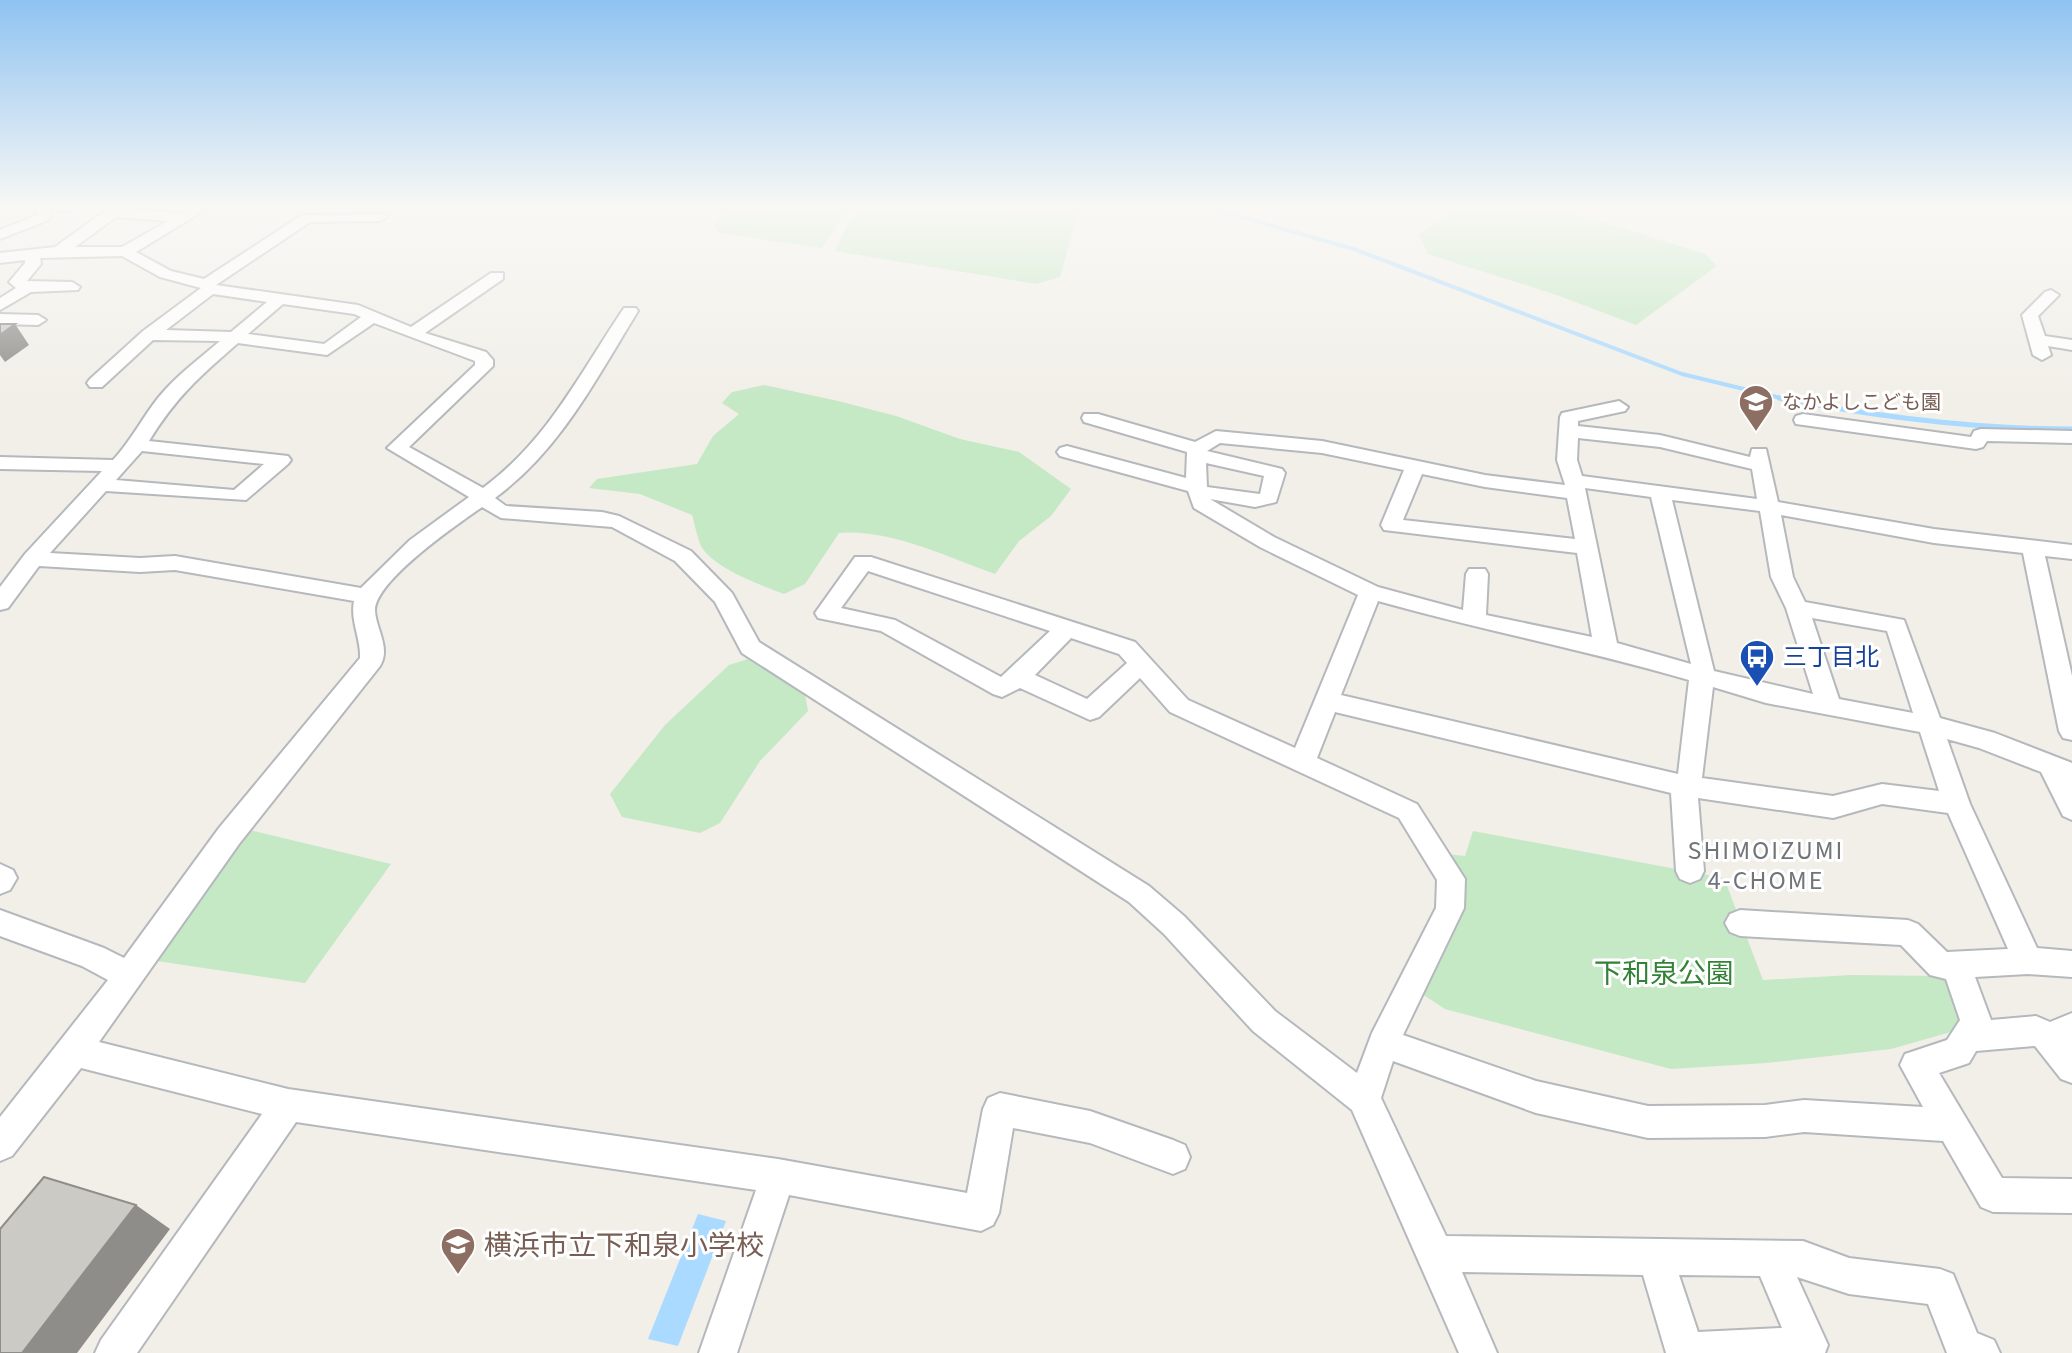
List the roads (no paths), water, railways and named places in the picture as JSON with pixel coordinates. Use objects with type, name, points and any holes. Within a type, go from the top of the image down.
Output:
[{"type":"street","points":[[27,271],[17,282],[28,287],[72,287]]},
{"type":"street","points":[[162,271],[208,286],[358,310],[412,334],[480,356],[484,366],[397,448],[475,492],[501,512],[602,518],[619,522],[683,556],[724,598],[750,647],[1139,894],[1174,925],[1264,1021],[1364,1099],[1478,1353]]},
{"type":"street","points":[[96,383],[149,335],[230,271]]},
{"type":"street","points":[[412,334],[497,276]]},
{"type":"street","points":[[0,305],[28,287]]},
{"type":"street","points":[[2072,301],[2042,293],[2030,315],[2040,348],[2072,345]]},
{"type":"street","points":[[0,603],[33,559],[137,445],[164,402],[232,337],[281,298]]},
{"type":"street","points":[[0,1144],[74,1051],[229,836],[372,660],[375,646],[362,614],[367,596],[406,553],[518,470],[587,387],[630,311]]},
{"type":"street","points":[[149,335],[232,337],[327,350],[374,316]]},
{"type":"street","points":[[0,319],[38,320]]},
{"type":"street","points":[[1606,648],[1576,487],[1567,460],[1568,431],[1569,417],[1619,407]]},
{"type":"street","points":[[1067,452],[1198,489],[1255,501],[1269,498],[1275,473],[1091,418]]},
{"type":"street","points":[[1803,420],[1976,443],[1981,435],[2072,437]]},
{"type":"street","points":[[1568,431],[1660,441],[1760,459],[1766,506],[1782,577],[1797,608],[1829,705]]},
{"type":"street","points":[[1197,452],[1216,437],[1322,447],[1485,481],[1660,493],[1766,506],[1934,536],[2072,552]]},
{"type":"street","points":[[100,485],[239,496],[281,460],[137,445]]},
{"type":"street","points":[[1197,452],[1201,504],[1234,524],[1370,592],[1474,620],[1606,648],[1766,694],[1931,725],[1986,740],[2061,769],[2072,809]]},
{"type":"street","points":[[0,463],[119,466]]},
{"type":"street","points":[[1415,467],[1391,525],[1587,547]]},
{"type":"street","points":[[1660,493],[1703,665],[1691,775],[1684,786],[1690,871]]},
{"type":"street","points":[[2032,547],[2072,731]]},
{"type":"street","points":[[33,559],[140,565],[175,563],[367,596]]},
{"type":"street","points":[[1068,627],[1019,677],[1002,688],[887,625],[826,613],[863,562],[1068,627],[1127,648],[1179,706],[1408,811],[1451,879],[1450,908],[1383,1043],[1364,1099]]},
{"type":"street","points":[[1474,620],[1477,574]]},
{"type":"street","points":[[1303,761],[1370,592]]},
{"type":"street","points":[[1797,608],[1896,625],[1957,804],[2028,961]]},
{"type":"street","points":[[1019,677],[1090,711],[1140,664]]},
{"type":"street","points":[[1328,701],[1684,786],[1833,807],[1882,794],[1957,804]]},
{"type":"street","points":[[0,923],[93,957],[129,976]]},
{"type":"street","points":[[1740,923],[1908,933],[1941,966],[2028,961],[2072,964]]},
{"type":"street","points":[[1956,965],[1976,1022],[1958,1052],[1916,1065],[1993,1195],[2072,1196]]},
{"type":"street","points":[[1967,1037],[2061,1032],[2072,1068]]},
{"type":"street","points":[[1383,1043],[1536,1097],[1648,1122],[1765,1121],[1804,1116],[1952,1125]]},
{"type":"street","points":[[74,1051],[288,1105],[778,1176],[981,1213],[1000,1109],[1090,1127],[1173,1157]]},
{"type":"street","points":[[114,1353],[288,1105]]},
{"type":"street","points":[[718,1353],[778,1176]]},
{"type":"street","points":[[1436,1254],[1803,1259],[1849,1276],[1940,1287],[1965,1350],[1981,1353]]},
{"type":"street","points":[[1655,1256],[1685,1352],[1809,1345],[1770,1258]]},
{"type":"water","points":[[698,1214],[726,1221],[678,1346],[648,1339]]},
{"type":"waterway","points":[[1412,271],[1682,374],[1786,399]]},
{"type":"waterway","points":[[1779,398],[1786,399]]},
{"type":"waterway","points":[[1786,399],[1925,421],[2072,429]]},
{"type":"place","name":"なかよしこども園","points":[[1756,433]]},
{"type":"place","name":"三丁目北","points":[[1757,688]]},
{"type":"place","name":"横浜市立下和泉小学校","points":[[458,1276]]},
{"type":"district","name":"SHIMOIZUMI 4-CHOME","points":[[1766,865]]},
{"type":"park label","name":"下和泉公園","points":[[1664,973]]}]
